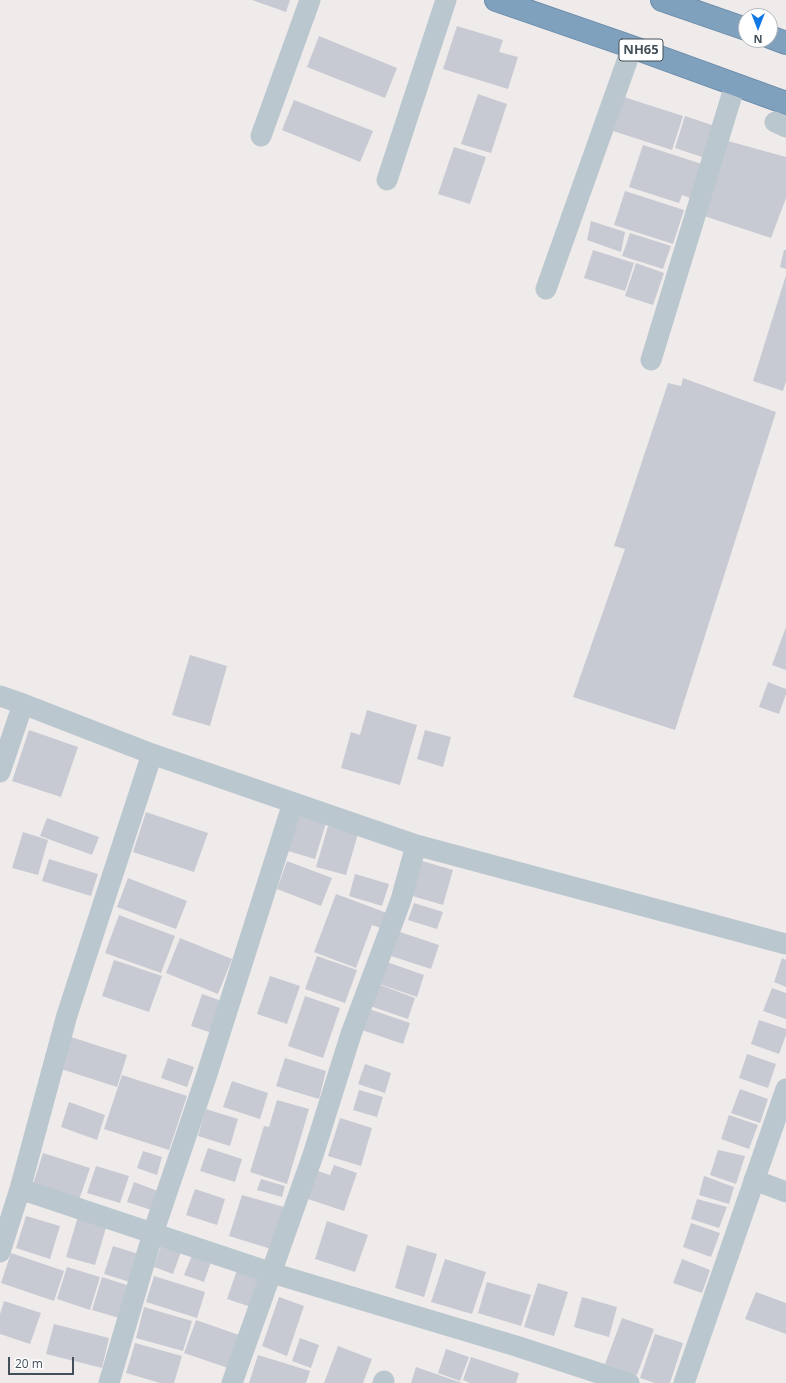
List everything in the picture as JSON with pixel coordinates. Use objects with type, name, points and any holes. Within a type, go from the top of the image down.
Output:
[{"type":"highway","name":"NH65","points":[[496,0],[632,47],[786,103]]},
{"type":"highway","points":[[662,0],[738,26]]},
{"type":"street","points":[[261,136],[310,0]]},
{"type":"street","points":[[387,180],[446,0]]},
{"type":"street","points":[[546,289],[632,47]]},
{"type":"street","points":[[651,360],[735,84]]},
{"type":"street","points":[[0,696],[152,754],[416,845],[786,944]]},
{"type":"street","points":[[0,772],[23,704]]},
{"type":"street","points":[[0,1252],[20,1189],[67,1015],[152,754]]},
{"type":"street","points":[[109,1383],[153,1233],[206,1077],[293,803]]},
{"type":"street","points":[[232,1383],[272,1273],[351,1034],[401,900],[416,845]]},
{"type":"street","points":[[684,1383],[786,1089]]},
{"type":"street","points":[[754,1180],[786,1192]]},
{"type":"street","points":[[20,1189],[272,1273],[516,1346],[629,1383]]},
{"type":"building","points":[[252,0],[290,0],[286,12]]},
{"type":"building","points":[[457,26],[503,40],[499,52],[518,57],[508,89],[443,69]]},
{"type":"building","points":[[319,36],[397,68],[385,98],[307,67]]},
{"type":"building","points":[[478,94],[507,104],[491,153],[461,144]]},
{"type":"building","points":[[624,97],[683,116],[672,150],[613,131]]},
{"type":"building","points":[[294,100],[373,131],[360,162],[282,130]]},
{"type":"building","points":[[685,116],[715,126],[705,158],[675,148]]},
{"type":"building","points":[[728,141],[786,157],[786,198],[771,238],[704,216]]},
{"type":"building","points":[[643,145],[702,164],[690,198],[682,195],[679,203],[629,187]]},
{"type":"building","points":[[454,147],[486,157],[470,204],[438,194]]},
{"type":"building","points":[[625,191],[684,210],[673,244],[614,225]]},
{"type":"building","points":[[591,221],[625,232],[621,252],[587,240]]},
{"type":"building","points":[[630,233],[671,246],[663,269],[622,256]]},
{"type":"building","points":[[593,250],[634,263],[625,291],[584,278]]},
{"type":"building","points":[[784,250],[786,250],[786,269],[780,267]]},
{"type":"building","points":[[636,263],[664,273],[653,305],[625,296]]},
{"type":"building","points":[[786,275],[786,381],[783,391],[753,381]]},
{"type":"building","points":[[683,378],[776,412],[675,730],[573,697],[625,549],[614,546],[668,383],[681,386]]},
{"type":"building","points":[[786,627],[786,670],[772,665]]},
{"type":"building","points":[[190,655],[227,666],[210,726],[172,715]]},
{"type":"building","points":[[768,682],[786,689],[786,694],[779,714],[759,707]]},
{"type":"building","points":[[367,710],[417,725],[400,785],[341,768],[351,732],[360,735]]},
{"type":"building","points":[[29,730],[78,747],[61,797],[12,781]]},
{"type":"building","points":[[425,730],[451,737],[443,767],[417,759]]},
{"type":"building","points":[[146,812],[208,833],[194,872],[133,852]]},
{"type":"building","points":[[298,815],[326,823],[315,859],[288,851]]},
{"type":"building","points":[[47,818],[99,837],[92,855],[40,836]]},
{"type":"building","points":[[328,826],[358,834],[346,875],[316,867]]},
{"type":"building","points":[[23,832],[48,840],[38,875],[12,868]]},
{"type":"building","points":[[49,859],[98,874],[91,896],[42,881]]},
{"type":"building","points":[[419,860],[453,870],[443,905],[409,895]]},
{"type":"building","points":[[287,861],[332,878],[321,906],[277,889]]},
{"type":"building","points":[[355,874],[389,884],[382,906],[349,896]]},
{"type":"building","points":[[128,878],[187,901],[176,929],[117,907]]},
{"type":"building","points":[[336,894],[387,913],[381,928],[372,925],[356,968],[314,952]]},
{"type":"building","points":[[414,903],[443,912],[437,929],[408,920]]},
{"type":"building","points":[[119,915],[175,936],[161,973],[105,953]]},
{"type":"building","points":[[400,932],[439,945],[431,969],[391,956]]},
{"type":"building","points":[[180,938],[232,959],[218,994],[166,973]]},
{"type":"building","points":[[317,956],[357,970],[345,1003],[305,989]]},
{"type":"building","points":[[782,958],[786,960],[786,987],[774,982]]},
{"type":"building","points":[[114,960],[162,976],[149,1012],[102,996]]},
{"type":"building","points":[[384,961],[424,975],[417,997],[376,983]]},
{"type":"building","points":[[270,976],[300,986],[287,1024],[257,1014]]},
{"type":"building","points":[[375,983],[415,998],[408,1019],[367,1005]]},
{"type":"building","points":[[772,988],[786,993],[786,1019],[763,1011]]},
{"type":"building","points":[[202,994],[222,1001],[212,1033],[191,1026]]},
{"type":"building","points":[[305,996],[340,1008],[323,1058],[288,1046]]},
{"type":"building","points":[[369,1009],[410,1023],[403,1044],[362,1030]]},
{"type":"building","points":[[759,1020],[786,1029],[786,1035],[779,1054],[751,1044]]},
{"type":"building","points":[[71,1037],[127,1055],[117,1087],[61,1069]]},
{"type":"building","points":[[747,1054],[776,1064],[768,1088],[739,1078]]},
{"type":"building","points":[[168,1058],[194,1067],[187,1087],[161,1078]]},
{"type":"building","points":[[285,1058],[326,1071],[319,1099],[276,1086]]},
{"type":"building","points":[[365,1064],[391,1073],[385,1093],[358,1084]]},
{"type":"building","points":[[122,1075],[187,1096],[169,1150],[104,1129]]},
{"type":"building","points":[[232,1081],[268,1093],[260,1119],[223,1107]]},
{"type":"building","points":[[740,1089],[768,1099],[760,1123],[731,1113]]},
{"type":"building","points":[[359,1090],[383,1097],[377,1117],[353,1110]]},
{"type":"building","points":[[277,1100],[309,1109],[287,1184],[250,1172],[264,1126],[269,1127]]},
{"type":"building","points":[[69,1102],[105,1115],[97,1140],[61,1127]]},
{"type":"building","points":[[206,1109],[238,1119],[230,1146],[198,1136]]},
{"type":"building","points":[[729,1115],[758,1125],[749,1149],[721,1139]]},
{"type":"building","points":[[340,1118],[372,1128],[361,1166],[328,1156]]},
{"type":"building","points":[[208,1148],[242,1159],[235,1182],[200,1171]]},
{"type":"building","points":[[718,1150],[745,1156],[736,1184],[710,1175]]},
{"type":"building","points":[[143,1151],[162,1157],[157,1175],[137,1168]]},
{"type":"building","points":[[43,1153],[90,1168],[79,1200],[33,1184]]},
{"type":"building","points":[[334,1165],[357,1173],[344,1211],[302,1197],[312,1169],[330,1175]]},
{"type":"building","points":[[96,1166],[129,1176],[120,1203],[87,1193]]},
{"type":"building","points":[[704,1176],[734,1187],[729,1204],[699,1195]]},
{"type":"building","points":[[261,1179],[285,1186],[282,1197],[257,1190]]},
{"type":"building","points":[[134,1182],[158,1191],[151,1210],[127,1202]]},
{"type":"building","points":[[195,1189],[225,1199],[217,1225],[186,1215]]},
{"type":"building","points":[[242,1195],[284,1207],[271,1249],[229,1236]]},
{"type":"building","points":[[697,1199],[727,1207],[719,1228],[691,1219]]},
{"type":"building","points":[[79,1213],[108,1221],[95,1265],[66,1257]]},
{"type":"building","points":[[26,1216],[60,1226],[50,1259],[16,1248]]},
{"type":"building","points":[[327,1221],[368,1235],[355,1272],[315,1259]]},
{"type":"building","points":[[691,1223],[720,1233],[711,1257],[683,1247]]},
{"type":"building","points":[[161,1245],[181,1252],[173,1274],[154,1267]]},
{"type":"building","points":[[407,1245],[437,1254],[424,1297],[395,1288]]},
{"type":"building","points":[[113,1246],[142,1255],[133,1283],[104,1274]]},
{"type":"building","points":[[11,1253],[64,1271],[54,1301],[1,1283]]},
{"type":"building","points":[[193,1253],[212,1259],[204,1282],[184,1275]]},
{"type":"building","points":[[445,1259],[486,1272],[472,1314],[431,1302]]},
{"type":"building","points":[[682,1259],[710,1270],[702,1293],[673,1283]]},
{"type":"building","points":[[67,1267],[100,1277],[90,1310],[57,1299]]},
{"type":"building","points":[[237,1270],[261,1277],[251,1307],[227,1299]]},
{"type":"building","points":[[154,1276],[205,1292],[197,1318],[146,1302]]},
{"type":"building","points":[[102,1277],[136,1288],[126,1320],[92,1310]]},
{"type":"building","points":[[487,1282],[531,1295],[521,1326],[478,1313]]},
{"type":"building","points":[[538,1283],[568,1292],[554,1336],[524,1327]]},
{"type":"building","points":[[756,1292],[786,1303],[786,1334],[745,1319]]},
{"type":"building","points":[[279,1297],[304,1306],[287,1356],[262,1346]]},
{"type":"building","points":[[582,1297],[617,1307],[609,1337],[574,1327]]},
{"type":"building","points":[[4,1301],[41,1313],[30,1344],[0,1334],[0,1314]]},
{"type":"building","points":[[144,1307],[192,1321],[183,1351],[136,1338]]},
{"type":"building","points":[[622,1318],[654,1329],[637,1375],[605,1364]]},
{"type":"building","points":[[196,1320],[239,1335],[228,1368],[184,1353]]},
{"type":"building","points":[[54,1324],[109,1338],[102,1368],[46,1354]]},
{"type":"building","points":[[655,1334],[683,1343],[670,1383],[655,1383],[640,1378]]},
{"type":"building","points":[[300,1338],[319,1345],[311,1368],[292,1361]]},
{"type":"building","points":[[135,1343],[182,1356],[174,1383],[160,1383],[126,1373]]},
{"type":"building","points":[[338,1346],[372,1359],[363,1383],[324,1383]]},
{"type":"building","points":[[446,1349],[469,1357],[460,1381],[438,1373]]},
{"type":"building","points":[[258,1355],[310,1371],[306,1383],[249,1383]]},
{"type":"building","points":[[471,1357],[519,1373],[516,1383],[470,1383],[463,1380]]},
{"type":"building","points":[[416,1367],[462,1383],[411,1383]]}]
